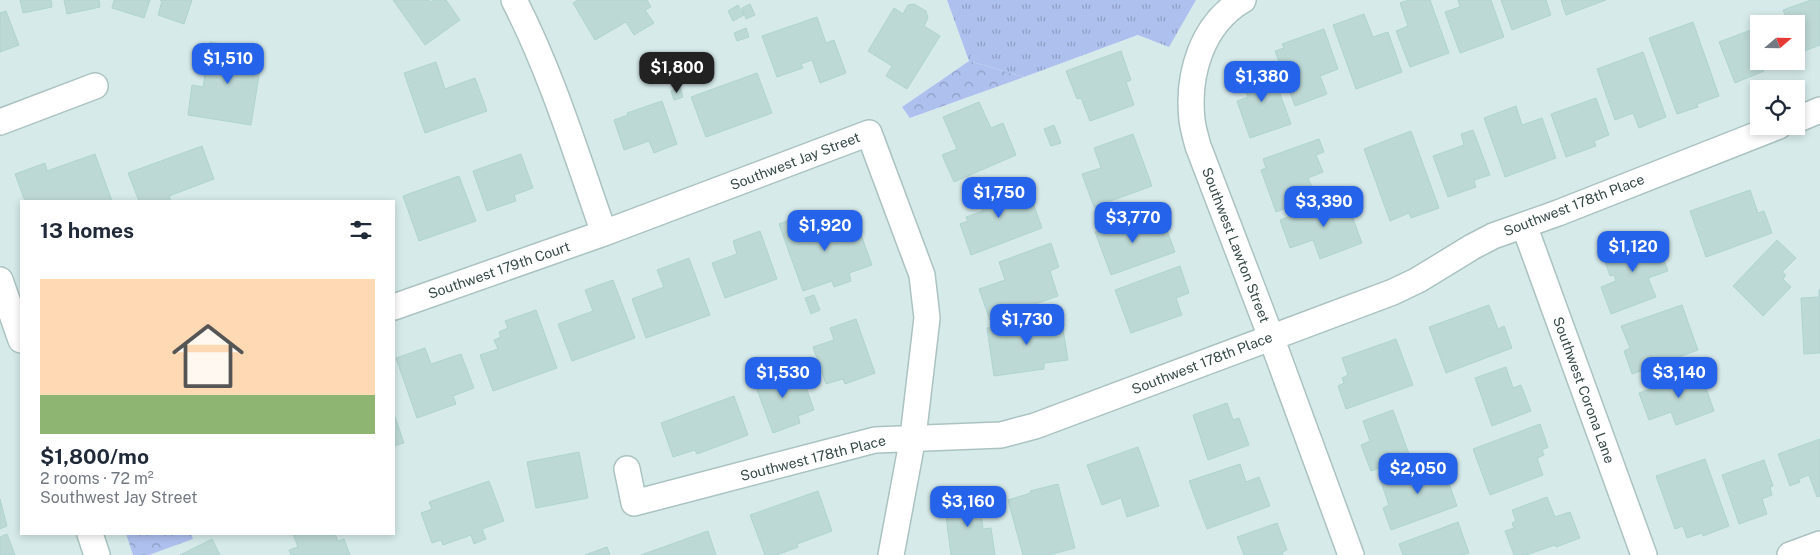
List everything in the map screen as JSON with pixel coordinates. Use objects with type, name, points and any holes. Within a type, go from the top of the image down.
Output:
[{"type":"street","points":[[514,0],[530,32],[560,106],[604,233]]},
{"type":"street","name":"Southwest Lawton Street","points":[[1243,0],[1228,8],[1213,26],[1203,44],[1194,71],[1191,95],[1194,130],[1198,146],[1351,555]]},
{"type":"street","points":[[0,122],[95,86]]},
{"type":"street","points":[[1805,116],[1820,110]]},
{"type":"street","name":"Southwest Jay Street","points":[[604,233],[868,133],[922,275],[927,318],[913,437],[891,555]]},
{"type":"street","name":"Southwest 178th Place","points":[[627,469],[634,503],[875,440],[1001,435],[1035,426],[1393,292],[1418,280],[1493,236],[1756,135]]},
{"type":"street","name":"Southwest Corona Lane","points":[[1524,225],[1644,555]]},
{"type":"street","name":"Southwest 179th Court","points":[[395,307],[604,233]]},
{"type":"street","points":[[0,280],[20,337]]},
{"type":"street","points":[[90,535],[97,555]]},
{"type":"street","points":[[1790,555],[1820,544]]},
{"type":"shaded area","points":[[0,0],[947,0],[969,61],[902,107],[911,118],[1139,35],[1169,46],[1196,0],[1820,0],[1820,555],[149,555],[192,539],[191,535],[395,535],[395,200],[20,200],[20,535],[126,535],[133,555],[0,555]]},
{"type":"green space","points":[[947,0],[1196,0],[1169,47],[1138,35],[1024,77],[969,61]]},
{"type":"green space","points":[[969,61],[1024,77],[910,118],[902,107]]},
{"type":"green space","points":[[126,535],[191,535],[193,539],[149,555],[133,555]]},
{"type":"building","points":[[20,0],[51,0],[52,7],[23,13]]},
{"type":"building","points":[[64,0],[99,0],[100,7],[67,14]]},
{"type":"building","points":[[114,0],[150,0],[144,18],[112,8]]},
{"type":"building","points":[[160,0],[192,0],[184,24],[158,15],[162,1]]},
{"type":"building","points":[[393,0],[429,0],[430,2],[446,0],[460,20],[425,45]]},
{"type":"building","points":[[578,0],[647,0],[651,7],[645,10],[654,23],[634,35],[626,22],[595,40],[573,3]]},
{"type":"building","points":[[1409,0],[1430,0],[1449,53],[1410,67],[1396,31],[1408,26],[1400,3]]},
{"type":"building","points":[[1458,0],[1491,0],[1504,37],[1460,53],[1445,12],[1460,7]]},
{"type":"building","points":[[1501,0],[1546,0],[1551,15],[1512,30]]},
{"type":"building","points":[[1561,0],[1606,0],[1566,15]]},
{"type":"building","points":[[1811,0],[1820,0],[1820,45],[1805,51],[1805,15],[1785,15],[1783,10]]},
{"type":"building","points":[[750,4],[755,15],[746,19],[742,8]]},
{"type":"building","points":[[914,4],[926,11],[928,18],[924,26],[940,36],[907,89],[886,76],[892,66],[868,51],[894,8],[903,14],[908,5]]},
{"type":"building","points":[[738,5],[744,15],[733,21],[728,11]]},
{"type":"building","points":[[6,11],[19,45],[0,52],[0,13]]},
{"type":"building","points":[[1364,14],[1373,37],[1388,32],[1402,72],[1356,89],[1333,25]]},
{"type":"building","points":[[817,17],[826,43],[834,40],[846,73],[820,83],[812,60],[801,64],[803,68],[777,77],[762,36]]},
{"type":"building","points":[[1693,22],[1719,96],[1697,104],[1698,107],[1677,114],[1649,38]]},
{"type":"building","points":[[746,28],[749,37],[737,41],[734,33]]},
{"type":"building","points":[[1324,29],[1338,69],[1320,76],[1327,94],[1295,106],[1275,51],[1284,48],[1282,44]]},
{"type":"building","points":[[1750,30],[1750,70],[1764,71],[1735,83],[1719,42]]},
{"type":"building","points":[[210,42],[263,51],[251,125],[188,115],[192,85],[203,87]]},
{"type":"building","points":[[1121,51],[1131,80],[1126,82],[1134,105],[1090,121],[1081,98],[1077,99],[1066,71]]},
{"type":"building","points":[[1643,52],[1666,117],[1639,128],[1633,113],[1615,120],[1597,69]]},
{"type":"building","points":[[436,62],[445,89],[475,78],[487,111],[425,133],[404,73]]},
{"type":"building","points":[[1269,64],[1291,124],[1250,138],[1237,101],[1248,97],[1240,75]]},
{"type":"building","points":[[757,73],[772,113],[706,137],[691,97]]},
{"type":"building","points":[[680,87],[683,97],[674,100],[671,91]]},
{"type":"building","points":[[1596,98],[1609,135],[1594,141],[1596,146],[1566,157],[1551,114]]},
{"type":"building","points":[[662,101],[677,144],[654,153],[649,141],[624,150],[614,120],[628,115],[627,113]]},
{"type":"building","points":[[979,102],[991,128],[1003,123],[1016,155],[954,182],[942,155],[957,149],[943,117]]},
{"type":"building","points":[[1516,106],[1522,125],[1542,118],[1556,158],[1505,177],[1484,118]]},
{"type":"building","points":[[1054,125],[1061,143],[1051,146],[1044,129]]},
{"type":"building","points":[[1473,130],[1490,175],[1474,180],[1476,187],[1448,197],[1433,156],[1464,145],[1461,134]]},
{"type":"building","points":[[1411,131],[1439,208],[1411,218],[1409,213],[1390,221],[1364,149]]},
{"type":"building","points":[[1133,134],[1152,186],[1094,207],[1082,174],[1101,168],[1094,148]]},
{"type":"building","points":[[1319,139],[1324,152],[1316,155],[1323,172],[1308,178],[1316,197],[1276,212],[1261,170],[1266,168],[1263,159]]},
{"type":"building","points":[[202,146],[214,179],[169,196],[171,200],[139,200],[128,173]]},
{"type":"building","points":[[95,154],[112,200],[25,200],[15,174],[45,163],[47,171]]},
{"type":"building","points":[[521,154],[533,188],[514,195],[516,201],[487,211],[473,171]]},
{"type":"building","points":[[459,176],[476,221],[419,241],[403,196]]},
{"type":"building","points":[[1009,180],[1019,205],[1032,200],[1042,228],[971,255],[960,224],[968,221],[966,217],[983,211],[977,193]]},
{"type":"building","points":[[1750,190],[1758,213],[1764,211],[1772,233],[1706,257],[1690,211]]},
{"type":"building","points":[[1345,197],[1362,243],[1320,259],[1313,240],[1290,248],[1280,220]]},
{"type":"building","points":[[809,213],[818,238],[829,234],[827,228],[855,218],[872,265],[849,273],[851,281],[834,287],[832,281],[803,291],[779,224]]},
{"type":"building","points":[[1145,214],[1151,230],[1165,225],[1175,252],[1111,275],[1095,232]]},
{"type":"building","points":[[760,231],[777,279],[725,298],[712,263],[737,254],[733,241]]},
{"type":"building","points":[[1655,234],[1668,271],[1648,278],[1656,297],[1611,314],[1601,287],[1616,281],[1614,275],[1610,276],[1602,253]]},
{"type":"building","points":[[1777,240],[1796,258],[1782,272],[1786,275],[1783,279],[1791,287],[1763,316],[1733,286]]},
{"type":"building","points":[[1051,243],[1059,267],[1050,271],[1058,296],[990,320],[979,289],[1005,280],[999,262]]},
{"type":"building","points":[[689,258],[710,315],[646,338],[632,299],[664,287],[657,270]]},
{"type":"building","points":[[1180,266],[1189,293],[1176,298],[1182,315],[1131,333],[1115,290]]},
{"type":"building","points":[[613,280],[635,338],[572,361],[558,324],[593,311],[585,290]]},
{"type":"building","points":[[1819,290],[1820,353],[1804,354],[1801,298],[1819,297]]},
{"type":"building","points":[[814,295],[820,310],[811,314],[805,298]]},
{"type":"building","points":[[1489,305],[1498,329],[1504,326],[1512,348],[1446,373],[1429,327]]},
{"type":"building","points":[[1682,305],[1698,350],[1632,374],[1624,351],[1630,348],[1621,326]]},
{"type":"building","points":[[536,310],[557,368],[493,391],[480,355],[498,349],[494,340],[501,337],[499,332],[508,328],[505,321]]},
{"type":"building","points":[[1061,317],[1068,360],[1044,363],[1044,369],[994,376],[987,328]]},
{"type":"building","points":[[856,319],[875,373],[845,384],[843,379],[826,384],[813,347],[834,340],[830,328]]},
{"type":"building","points":[[1396,339],[1413,385],[1346,409],[1338,386],[1344,383],[1342,378],[1348,375],[1342,358]]},
{"type":"building","points":[[425,348],[431,364],[461,354],[474,388],[453,396],[456,404],[417,418],[396,358]]},
{"type":"building","points":[[1506,367],[1513,388],[1521,385],[1531,411],[1492,426],[1475,378]]},
{"type":"building","points":[[780,369],[783,379],[801,373],[814,410],[798,416],[800,423],[773,433],[753,379]]},
{"type":"building","points":[[1700,371],[1714,411],[1676,425],[1671,412],[1649,420],[1639,393]]},
{"type":"building","points":[[734,396],[748,435],[697,454],[695,450],[673,457],[661,423]]},
{"type":"building","points":[[1227,403],[1233,420],[1239,418],[1249,445],[1208,460],[1193,415]]},
{"type":"building","points":[[1393,410],[1410,457],[1371,471],[1361,445],[1370,441],[1363,421]]},
{"type":"building","points":[[395,417],[404,443],[395,446]]},
{"type":"building","points":[[1540,424],[1548,447],[1542,450],[1544,455],[1537,458],[1543,475],[1490,495],[1473,449]]},
{"type":"building","points":[[1820,439],[1820,496],[1817,497],[1809,475],[1799,479],[1800,482],[1790,486],[1778,454]]},
{"type":"building","points":[[1138,447],[1159,506],[1127,517],[1121,498],[1102,505],[1087,465]]},
{"type":"building","points":[[579,452],[588,498],[536,508],[527,462]]},
{"type":"building","points":[[1705,459],[1729,526],[1703,536],[1702,533],[1687,538],[1683,526],[1675,529],[1656,476]]},
{"type":"building","points":[[1764,460],[1773,486],[1770,487],[1772,495],[1762,499],[1767,514],[1739,524],[1722,475]]},
{"type":"building","points":[[1441,461],[1457,506],[1391,530],[1383,508],[1389,505],[1381,482]]},
{"type":"building","points":[[1240,464],[1246,482],[1259,477],[1270,506],[1207,529],[1189,481]]},
{"type":"building","points":[[489,481],[504,521],[482,529],[486,539],[474,544],[471,535],[443,545],[441,540],[432,543],[421,513],[432,509],[429,502]]},
{"type":"building","points":[[1058,484],[1075,548],[1049,555],[1023,555],[1008,500],[1031,493],[1030,491]]},
{"type":"building","points":[[818,491],[832,531],[797,544],[798,547],[777,555],[765,555],[750,515]]},
{"type":"building","points":[[979,497],[983,529],[991,528],[995,555],[951,555],[944,501]]},
{"type":"building","points":[[1547,497],[1555,517],[1570,512],[1580,538],[1526,555],[1514,555],[1505,531],[1514,528],[1512,523],[1516,521],[1512,510]]},
{"type":"building","points":[[0,499],[7,526],[0,529]]},
{"type":"building","points":[[1458,522],[1469,553],[1463,555],[1403,555],[1399,544]]},
{"type":"building","points":[[1277,523],[1287,550],[1282,552],[1283,555],[1244,555],[1237,537]]},
{"type":"building","points":[[708,531],[716,555],[641,555]]},
{"type":"building","points":[[7,534],[15,555],[0,555],[0,537]]},
{"type":"building","points":[[293,535],[335,535],[338,541],[344,539],[350,555],[291,555],[289,550],[298,547]]},
{"type":"building","points":[[212,539],[220,555],[180,555]]},
{"type":"building","points":[[607,547],[610,555],[585,555]]}]
